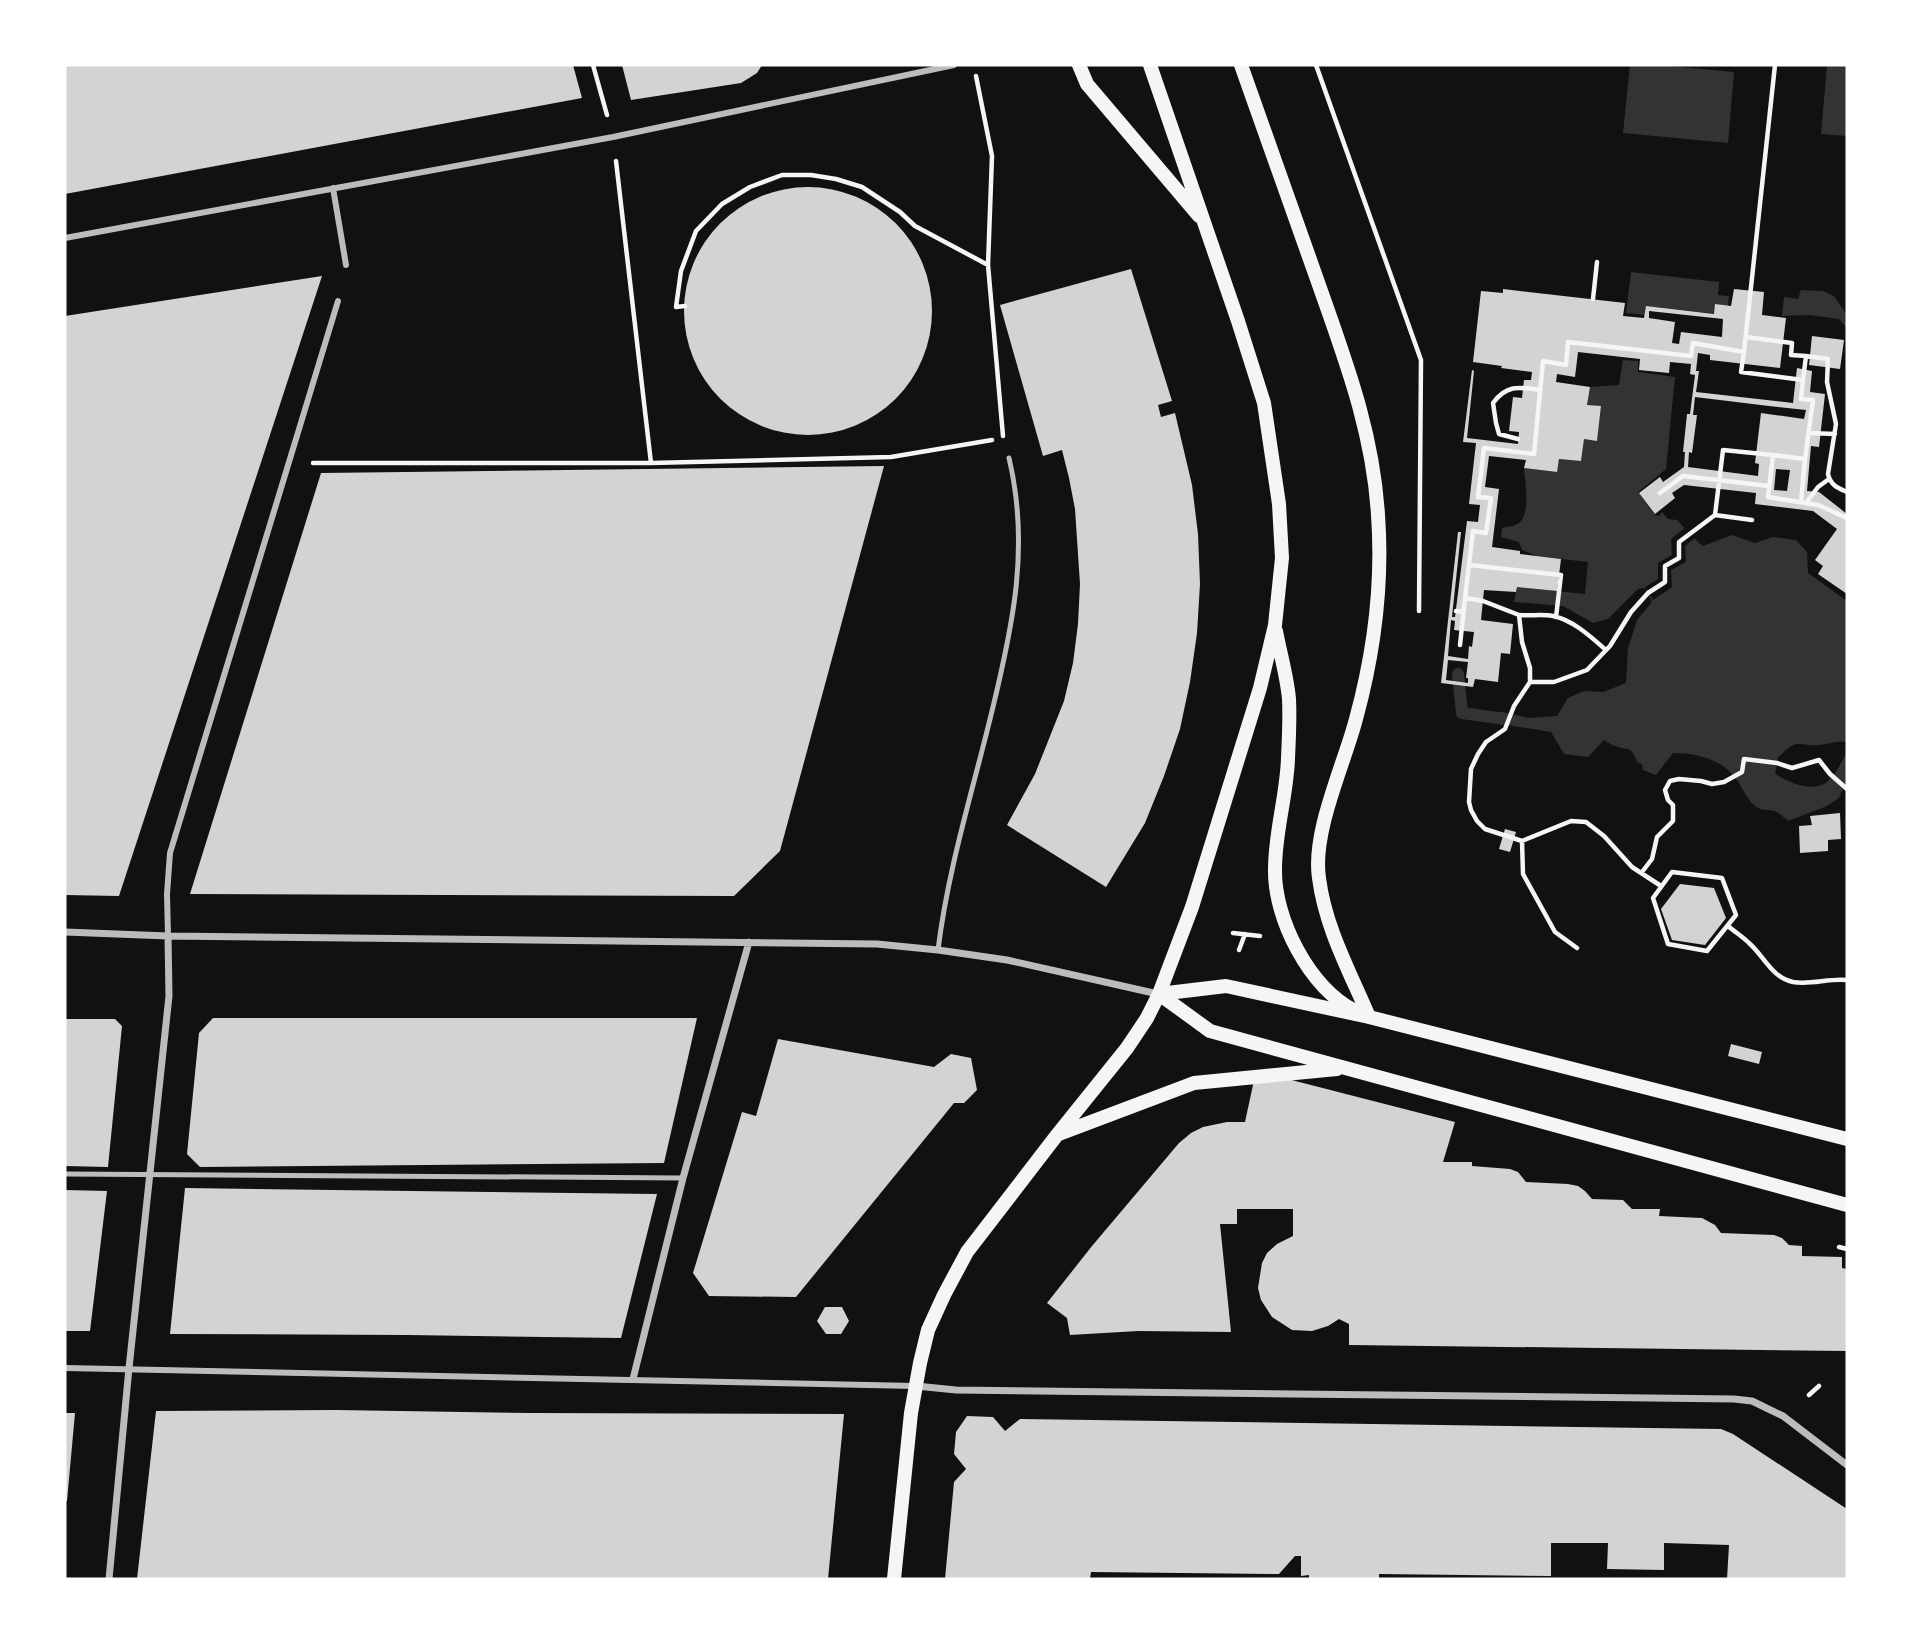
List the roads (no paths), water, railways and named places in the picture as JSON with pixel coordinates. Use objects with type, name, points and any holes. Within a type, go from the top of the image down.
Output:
[{"type":"main road","points":[[1079,65],[1087,84],[1204,222]]},
{"type":"main road","points":[[894,1579],[915,1386],[928,1330],[967,1252],[1127,1048],[1159,994],[1186,926],[1260,688],[1275,625],[1282,558],[1279,504],[1264,403],[1150,65]]},
{"type":"main road","points":[[1241,65],[1356,390],[1370,447],[1378,514],[1380,567],[1376,626],[1356,723],[1320,841],[1318,876],[1326,918],[1369,1017]]},
{"type":"main road","points":[[1275,625],[1289,698],[1288,761],[1275,868],[1277,894],[1288,930],[1307,968],[1351,1010],[1369,1017]]},
{"type":"main road","points":[[1159,994],[1226,986],[1369,1017],[1847,1139]]},
{"type":"main road","points":[[1159,994],[1210,1031],[1847,1205]]},
{"type":"main road","points":[[1057,1135],[1194,1083],[1345,1068]]},
{"type":"street","points":[[65,238],[613,137],[954,65]]},
{"type":"street","points":[[333,188],[346,265]]},
{"type":"street","points":[[109,1579],[169,996],[167,894],[170,853],[338,301]]},
{"type":"street","points":[[65,932],[168,936],[877,944],[939,950],[1046,968],[1159,994]]},
{"type":"street","points":[[633,1379],[682,1178],[749,942]]},
{"type":"street","points":[[65,1368],[633,1379],[915,1386],[956,1390],[1734,1399],[1752,1401],[1783,1416],[1847,1465]]},
{"type":"lane","points":[[939,950],[943,910],[953,863],[1016,604],[1018,508],[1009,458]]},
{"type":"lane","points":[[65,1174],[682,1178]]},
{"type":"waterway","points":[[1458,674],[1462,713],[1505,719]]}]
